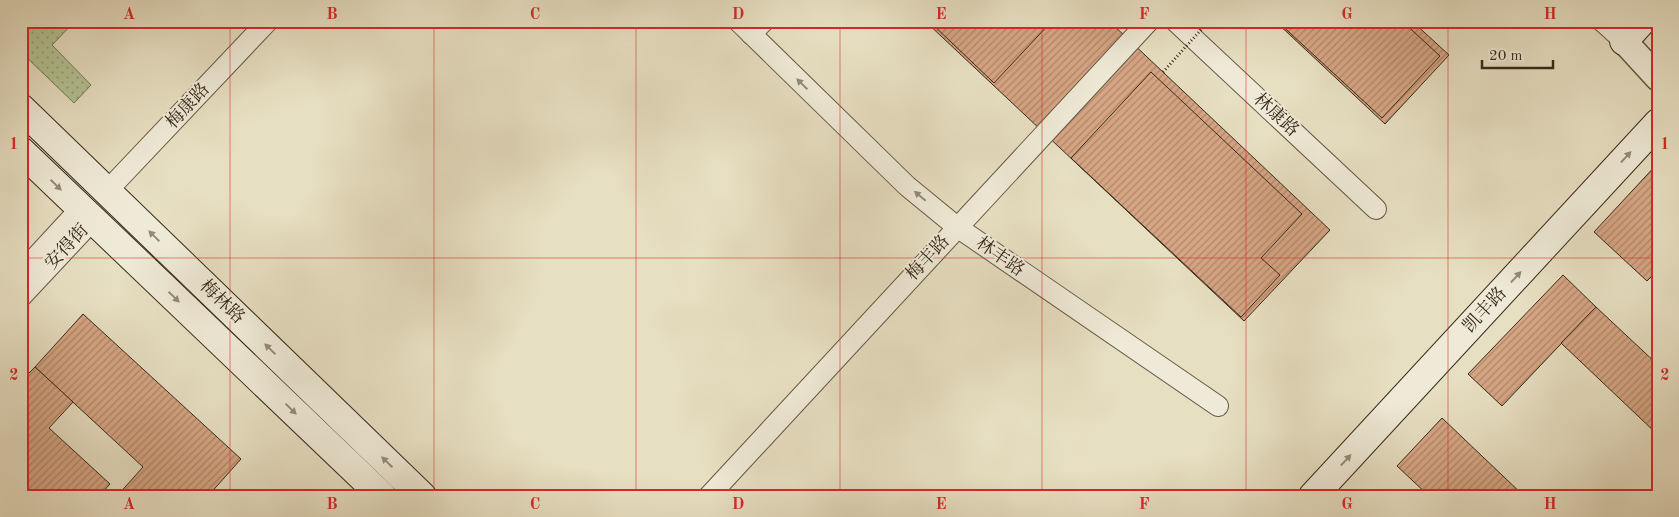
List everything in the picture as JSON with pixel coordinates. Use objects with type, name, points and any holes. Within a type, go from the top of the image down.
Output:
[{"type":"main road","name":"梅林路","points":[[21,108],[422,496]]},
{"type":"main road","name":"凯丰路","points":[[1320,493],[1658,123]]},
{"type":"main road","name":"梅林路","points":[[21,151],[382,496]]},
{"type":"street","name":"梅康路","points":[[108,191],[268,21]]},
{"type":"street","name":"梅丰路","points":[[709,496],[1149,21]]},
{"type":"street","name":"林康路","points":[[1174,21],[1376,209]]},
{"type":"street","points":[[1602,21],[1633,31],[1658,54]]},
{"type":"street","name":"林丰路","points":[[751,26],[908,186],[957,227],[1218,406]]},
{"type":"street","points":[[1633,31],[1658,78]]},
{"type":"street","name":"安得街","points":[[21,273],[87,214]]},
{"type":"street","name":"安得街","points":[[21,297],[87,214]]},
{"type":"path","points":[[1163,72],[1209,21]]},
{"type":"green space","points":[[21,21],[75,21],[52,45],[91,85],[74,103],[21,52]]},
{"type":"building","points":[[925,21],[1109,21],[1330,230],[1244,321]]},
{"type":"building","points":[[929,21],[1052,21],[994,83]]},
{"type":"building","points":[[1275,21],[1412,21],[1449,55],[1385,124]]},
{"type":"building","points":[[1277,21],[1402,21],[1440,56],[1382,118]]},
{"type":"building","points":[[1151,72],[1302,214],[1261,258],[1280,275],[1241,317],[1071,158]]},
{"type":"building","points":[[1658,163],[1658,270],[1647,281],[1594,232]]},
{"type":"building","points":[[1563,275],[1596,307],[1502,406],[1468,374]]},
{"type":"building","points":[[1596,307],[1658,365],[1658,435],[1561,343]]},
{"type":"building","points":[[83,314],[241,459],[208,496],[117,496],[143,467],[35,367]]},
{"type":"building","points":[[35,367],[73,402],[49,428],[110,484],[99,496],[32,496],[21,486],[21,381]]},
{"type":"building","points":[[1442,418],[1524,496],[1429,496],[1397,466]]}]
